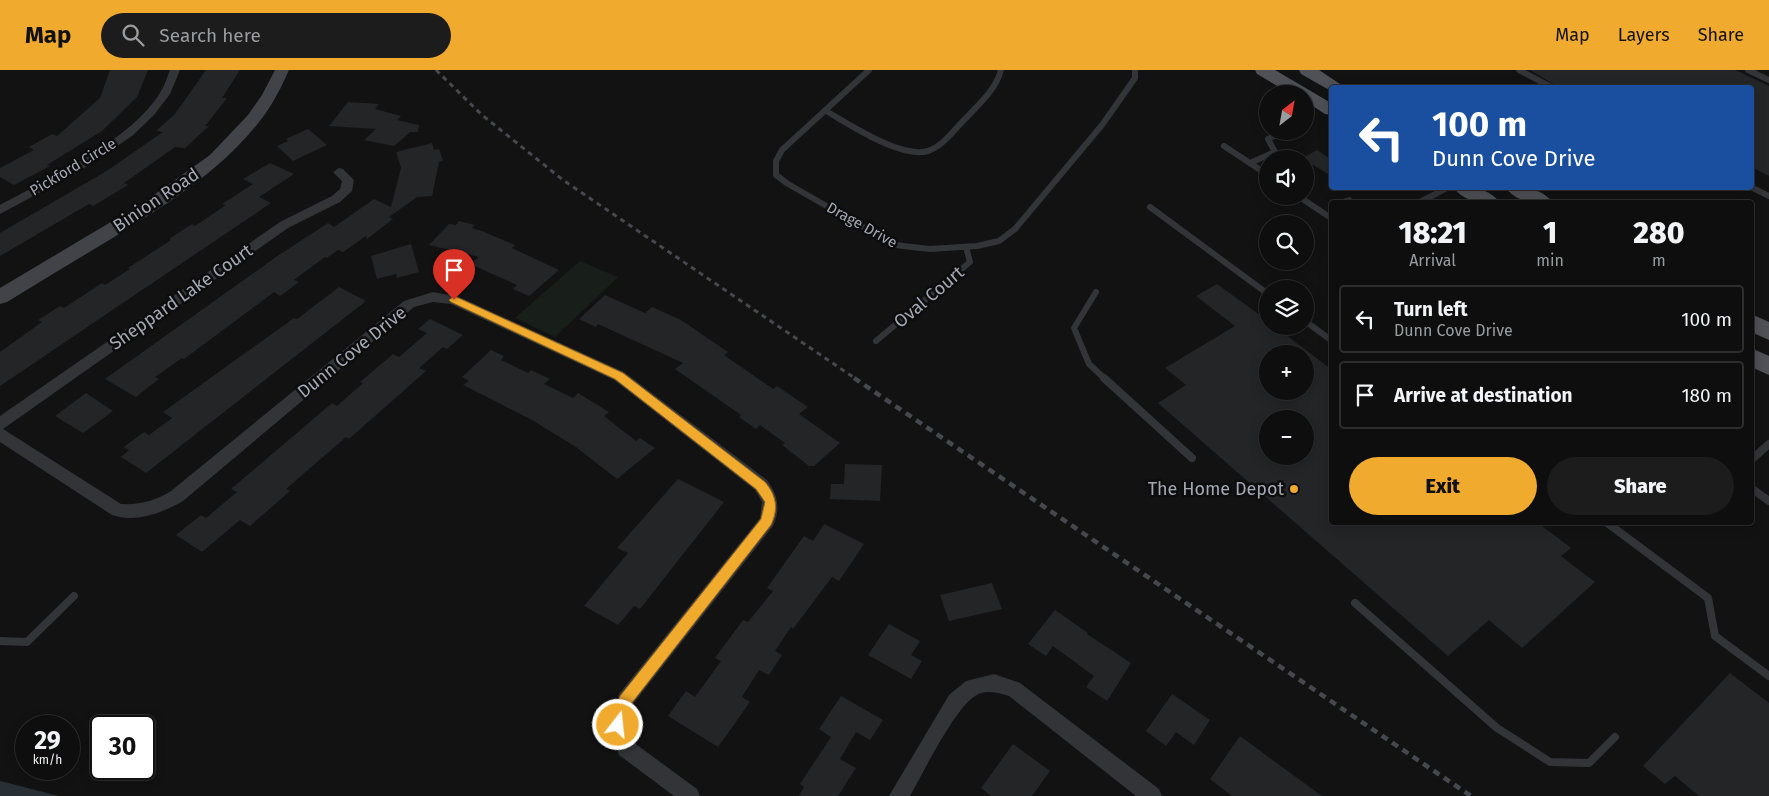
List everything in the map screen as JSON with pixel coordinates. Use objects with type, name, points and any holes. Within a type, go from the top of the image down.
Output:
[{"type":"main road","name":"Binion Road","points":[[0,297],[172,192],[206,166],[230,145],[254,118],[272,94],[282,70]]},
{"type":"main road","points":[[1263,70],[1289,85]]},
{"type":"main road","points":[[1308,70],[1333,85]]},
{"type":"main road","points":[[1314,100],[1329,109]]},
{"type":"main road","points":[[1468,190],[1485,200]]},
{"type":"main road","points":[[1520,190],[1538,200]]},
{"type":"main road","points":[[1754,324],[1769,332]]},
{"type":"main road","points":[[1754,358],[1769,367]]},
{"type":"street","name":"Pickford Circle","points":[[0,210],[103,152],[140,122],[161,100],[173,78],[175,70]]},
{"type":"street","name":"Sheppard Lake Court","points":[[0,424],[284,225],[336,199],[346,191],[348,180],[339,172]]},
{"type":"street","name":"Dunn Cove Drive","points":[[0,434],[118,510],[133,512],[149,509],[164,504],[176,496],[410,304],[433,297],[454,300],[619,376],[761,485],[771,502],[767,521],[625,700],[620,712],[618,725],[626,748],[690,796]]},
{"type":"street","points":[[899,796],[955,701],[972,687],[994,683],[1014,689],[1152,796]]},
{"type":"lane","name":"Drage Drive","points":[[869,70],[778,156],[775,166],[778,177],[898,246],[926,250],[966,247],[998,241],[1015,229],[1102,126],[1135,78],[1135,70]]},
{"type":"lane","points":[[826,111],[898,148],[912,153],[922,153],[934,148],[943,141],[998,80],[1001,70]]},
{"type":"lane","points":[[1519,70],[1547,85]]},
{"type":"lane","points":[[1748,70],[1769,80]]},
{"type":"lane","points":[[1250,163],[1275,152],[1269,140]]},
{"type":"lane","points":[[1224,146],[1259,169]]},
{"type":"lane","points":[[1754,188],[1769,196]]},
{"type":"lane","points":[[1424,200],[1443,190]]},
{"type":"lane","points":[[1312,205],[1329,217]]},
{"type":"lane","points":[[1150,207],[1259,287]]},
{"type":"lane","points":[[1324,213],[1329,210]]},
{"type":"lane","name":"Oval Court","points":[[876,341],[970,262],[966,247]]},
{"type":"lane","points":[[1096,292],[1074,328],[1089,364],[1192,458]]},
{"type":"lane","points":[[1314,328],[1329,339]]},
{"type":"lane","points":[[1754,457],[1769,444]]},
{"type":"lane","points":[[1754,490],[1769,501]]},
{"type":"lane","points":[[1610,525],[1708,598],[1715,636],[1769,676]]},
{"type":"lane","points":[[0,641],[27,642],[74,596]]},
{"type":"lane","points":[[1355,603],[1497,728],[1550,762],[1589,763],[1614,737]]},
{"type":"shaded area","points":[[580,261],[618,277],[555,337],[515,318]]},
{"type":"shaded area","points":[[0,781],[59,796],[0,796]]},
{"type":"building","points":[[110,70],[148,70],[137,97],[102,131],[47,165],[50,166],[14,185],[0,177],[0,168],[34,150],[29,147],[52,134],[57,136],[100,98]]},
{"type":"building","points":[[206,70],[240,70],[222,98],[227,98],[205,126],[209,126],[185,148],[175,147],[124,183],[128,185],[93,206],[89,204],[0,256],[0,233],[105,172],[163,132],[156,131],[175,114]]},
{"type":"building","points":[[1530,70],[1735,70],[1769,86],[1769,176],[1754,168],[1754,85],[1555,85]]},
{"type":"building","points":[[348,102],[379,104],[375,109],[401,116],[397,120],[419,125],[418,132],[410,132],[394,146],[364,140],[376,129],[329,126]]},
{"type":"building","points":[[308,129],[327,145],[293,161],[277,146],[288,141],[286,139]]},
{"type":"building","points":[[432,143],[434,150],[439,149],[443,161],[439,162],[432,196],[417,197],[389,217],[393,219],[367,239],[366,236],[343,252],[338,250],[327,258],[325,257],[294,280],[299,282],[280,296],[274,292],[184,359],[182,358],[155,377],[159,379],[136,397],[105,379],[276,257],[328,223],[334,227],[374,199],[391,207],[401,168],[396,152]]},
{"type":"building","points":[[1317,150],[1329,158],[1329,175],[1314,165],[1314,152]]},
{"type":"building","points":[[270,163],[294,174],[259,197],[271,203],[0,386],[0,352],[42,322],[38,320],[60,306],[64,308],[102,283],[105,285],[171,240],[169,239],[192,224],[195,226],[226,205],[222,204],[253,184],[243,179]]},
{"type":"building","points":[[459,221],[475,225],[472,228],[515,245],[512,248],[559,270],[529,296],[513,289],[517,285],[470,264],[479,257],[429,245],[449,224],[456,225]]},
{"type":"building","points":[[411,244],[419,272],[397,278],[396,274],[377,279],[371,256]]},
{"type":"building","name":"The Home Depot","points":[[1217,284],[1259,314],[1259,335],[1286,335],[1299,345],[1259,345],[1259,400],[1314,400],[1314,356],[1329,367],[1329,525],[1541,525],[1571,548],[1561,556],[1595,582],[1522,648],[1489,620],[1448,656],[1158,403],[1186,385],[1165,368],[1235,326],[1196,296]]},
{"type":"building","points":[[339,287],[366,301],[146,473],[121,457],[129,450],[124,447],[144,432],[149,435],[172,418],[163,412],[294,318],[297,319]]},
{"type":"building","points":[[605,295],[645,313],[652,307],[681,320],[728,352],[724,355],[773,389],[777,386],[808,407],[799,414],[840,443],[814,466],[809,466],[782,445],[785,443],[760,425],[756,429],[739,417],[741,415],[675,369],[683,363],[598,324],[596,327],[579,319]]},
{"type":"building","points":[[430,319],[463,335],[447,349],[443,347],[419,368],[426,371],[349,439],[346,437],[286,489],[290,491],[250,526],[240,520],[202,552],[176,535],[201,515],[206,518],[237,492],[231,489],[332,403],[337,406],[363,383],[360,382],[393,354],[399,357],[427,333],[418,329]]},
{"type":"building","points":[[491,350],[504,356],[501,360],[528,373],[531,370],[550,379],[544,384],[573,398],[578,393],[609,412],[604,416],[636,441],[640,438],[655,448],[617,479],[576,447],[532,420],[463,385],[469,381],[462,377]]},
{"type":"building","points":[[86,393],[113,411],[83,433],[55,416]]},
{"type":"building","points":[[845,464],[882,465],[880,501],[830,499],[831,484],[844,484]]},
{"type":"building","points":[[678,479],[724,502],[640,609],[634,606],[618,625],[584,606],[628,553],[617,548]]},
{"type":"building","points":[[824,524],[864,544],[839,581],[832,577],[793,629],[791,627],[775,651],[782,655],[769,675],[759,670],[742,697],[750,702],[718,747],[668,716],[686,691],[695,697],[721,661],[715,658],[743,620],[748,622],[773,591],[767,588],[804,536],[813,541]]},
{"type":"building","points":[[992,583],[1002,609],[949,621],[940,595]]},
{"type":"building","points":[[1055,610],[1131,663],[1107,701],[1086,687],[1094,676],[1053,646],[1046,656],[1028,644]]},
{"type":"building","points":[[889,624],[920,641],[911,655],[922,661],[911,679],[868,655]]},
{"type":"building","points":[[1730,673],[1769,703],[1769,796],[1699,796],[1675,776],[1665,784],[1643,766]]},
{"type":"building","points":[[1172,694],[1210,720],[1194,745],[1176,732],[1166,746],[1146,731]]},
{"type":"building","points":[[841,696],[883,720],[870,740],[856,732],[840,759],[856,768],[838,796],[799,796],[804,787],[800,784],[831,737],[819,729]]},
{"type":"building","points":[[1240,736],[1322,796],[1232,796],[1210,779]]},
{"type":"building","points":[[1013,744],[1050,771],[1032,796],[991,796],[981,788]]},
{"type":"railway","points":[[436,70],[482,115],[563,180],[856,379]]},
{"type":"railway","points":[[854,378],[1471,796]]},
{"type":"place","name":"The Home Depot","points":[[1294,489]]},
{"type":"route","points":[[454,300],[619,376],[761,485],[771,502],[767,521],[625,700],[620,712],[618,725]]}]
